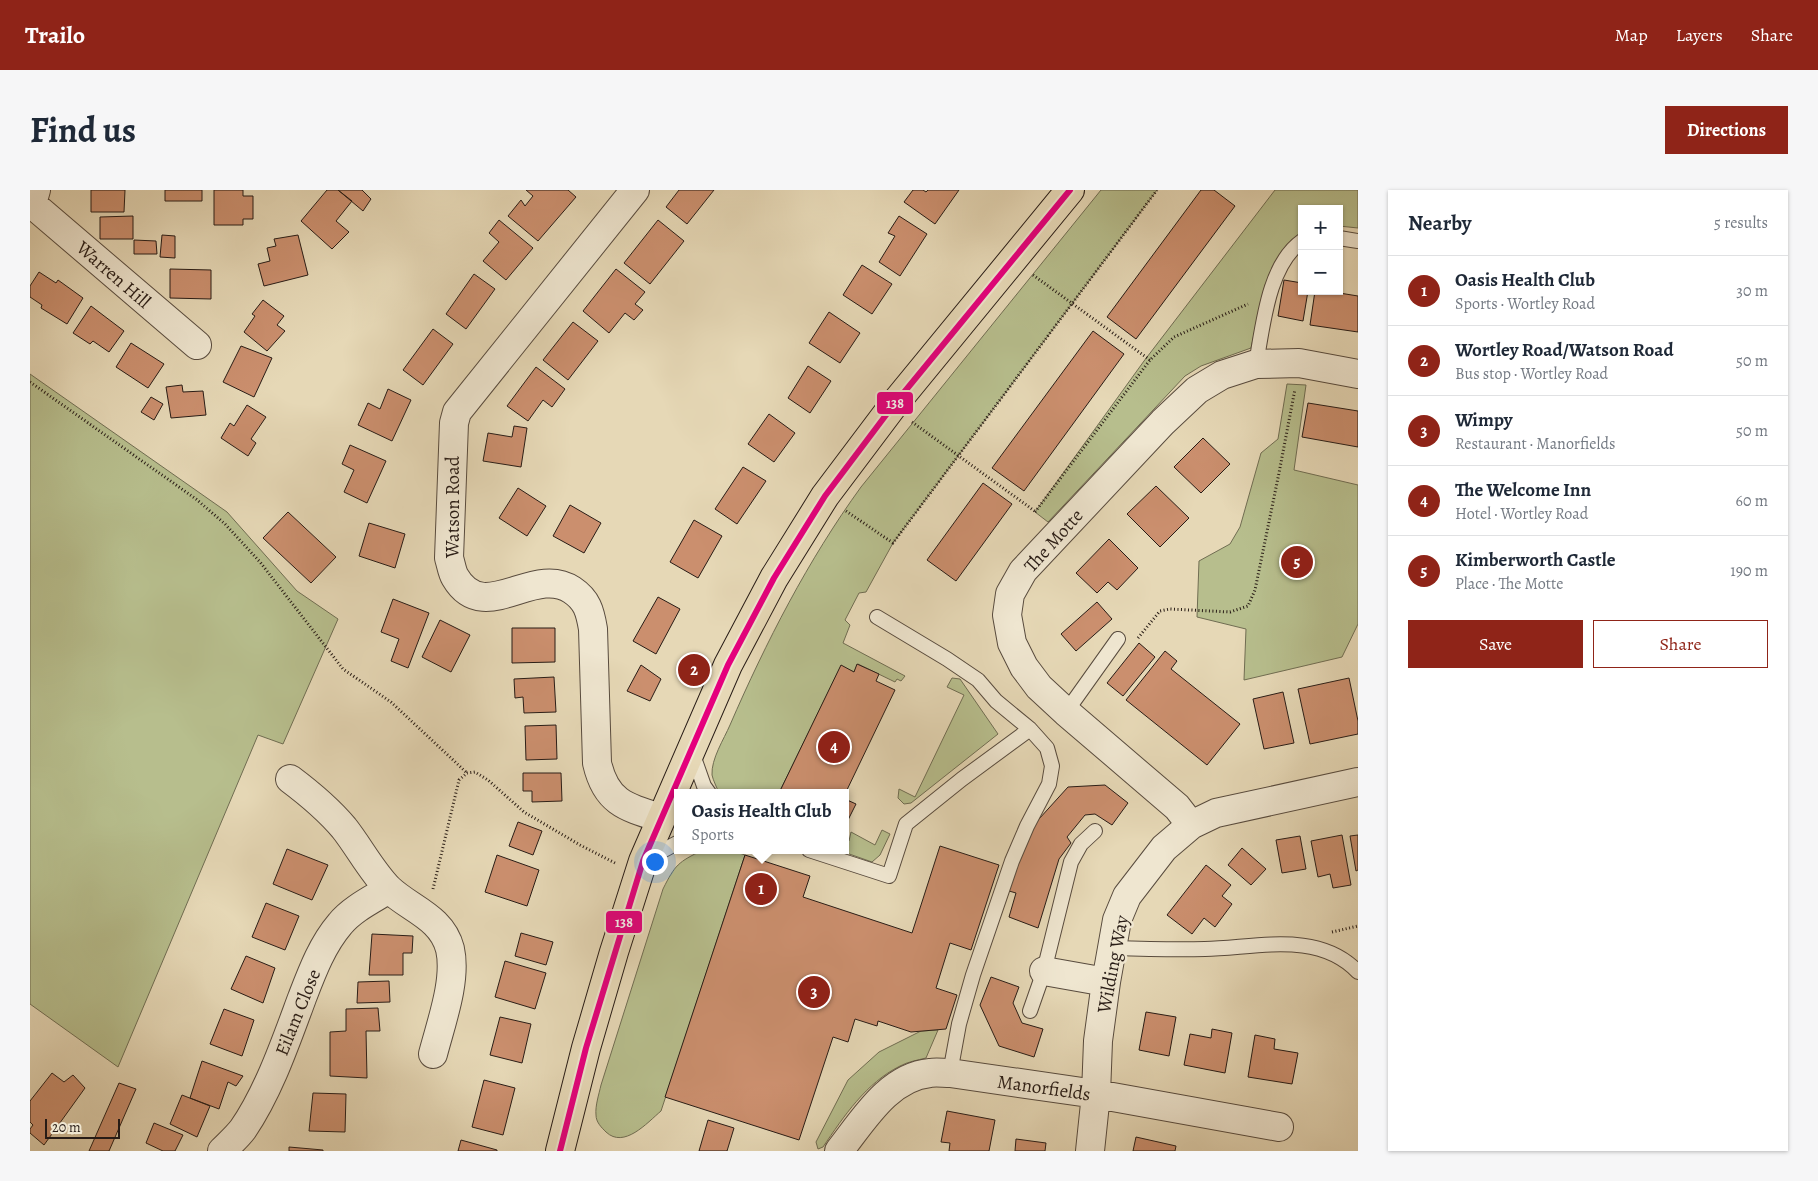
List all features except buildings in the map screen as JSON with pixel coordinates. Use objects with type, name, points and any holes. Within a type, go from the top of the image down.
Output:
[{"type":"main road","points":[[566,1150],[591,1031],[642,866],[660,818],[728,665],[774,578],[825,496],[892,407],[1070,190]]},
{"type":"street","name":"Watson Road","points":[[635,190],[457,412],[454,423],[449,558],[455,576],[466,590],[484,597],[501,596],[546,582],[564,585],[580,595],[590,610],[593,629],[597,763],[601,780],[612,796],[631,809],[660,818]]},
{"type":"street","name":"Warren Hill","points":[[33,199],[197,345]]},
{"type":"street","name":"The Motte","points":[[1191,825],[1177,807],[1160,791],[1066,712],[1039,686],[1024,667],[1012,643],[1008,615],[1010,594],[1023,571],[1163,422],[1196,390],[1222,375],[1256,364],[1299,363],[1358,374]]},
{"type":"street","points":[[290,779],[318,799],[344,828],[389,889],[434,921],[444,934],[450,949],[452,967],[449,989],[433,1054]]},
{"type":"street","name":"Wilding Way","points":[[1090,1151],[1096,1094],[1098,1041],[1106,982],[1116,920],[1127,896],[1164,848],[1191,825],[1216,813],[1358,782]]},
{"type":"street","name":"Eilam Close","points":[[222,1151],[242,1131],[255,1110],[326,942],[341,922],[358,908],[389,889]]},
{"type":"street","points":[[1044,970],[1106,982]]},
{"type":"street","name":"Manorfields","points":[[839,1151],[876,1104],[892,1090],[911,1079],[928,1073],[950,1073],[1096,1094],[1279,1127]]},
{"type":"lane","points":[[1343,239],[1358,241]]},
{"type":"lane","points":[[1256,364],[1269,296],[1278,272],[1294,247],[1298,244]]},
{"type":"lane","points":[[877,617],[978,680],[996,701],[1030,729],[1047,748],[1052,766],[1049,784],[1027,826],[1012,861],[973,975],[959,1024],[950,1073]]},
{"type":"lane","points":[[1066,712],[1118,639]]},
{"type":"lane","points":[[821,854],[889,876],[906,824],[962,779],[1030,729]]},
{"type":"lane","points":[[691,748],[706,789]]},
{"type":"lane","points":[[1030,1011],[1044,970],[1071,862],[1081,844],[1095,831]]},
{"type":"lane","points":[[642,866],[674,846]]},
{"type":"lane","points":[[1112,948],[1210,949],[1280,943],[1316,948],[1336,954],[1357,969]]},
{"type":"path","points":[[825,496],[893,543],[1157,190]]},
{"type":"path","points":[[1013,260],[1150,360]]},
{"type":"path","points":[[1036,512],[1150,360],[1174,336],[1269,296]]},
{"type":"path","points":[[1134,643],[1160,611],[1170,609],[1230,612],[1248,606],[1255,590],[1299,363]]},
{"type":"path","points":[[30,382],[196,499],[218,517],[260,562],[343,669],[391,702],[467,773]]},
{"type":"path","points":[[892,407],[1036,512],[1060,532]]},
{"type":"path","points":[[427,916],[459,780],[467,773],[475,772],[488,780],[524,812],[580,845],[613,862],[642,866]]},
{"type":"green space","points":[[1101,190],[1157,190],[893,543],[866,592],[859,593],[845,620],[850,625],[843,643],[905,676],[901,681],[897,679],[895,682],[858,664],[854,672],[841,666],[781,789],[717,789],[712,775],[712,769],[718,749],[758,663],[806,572],[861,487]]},
{"type":"green space","points":[[1275,190],[1358,190],[1358,228],[1343,226],[1343,205],[1298,205],[1298,237],[1294,240],[1265,285],[1251,348],[1201,366],[1185,376],[1048,522],[1035,512],[1144,361]]},
{"type":"green space","points":[[30,374],[227,512],[297,591],[338,619],[283,744],[258,735],[118,1067],[30,1004]]},
{"type":"green space","points":[[1287,384],[1306,385],[1294,470],[1358,485],[1358,624],[1342,657],[1244,680],[1246,629],[1197,617],[1199,561],[1230,544],[1240,527],[1261,453],[1278,439]]},
{"type":"green space","points":[[952,678],[960,679],[998,734],[911,803],[904,804],[898,798],[899,789],[915,797],[964,695],[947,687]]},
{"type":"green space","points":[[882,830],[890,834],[880,855],[872,862],[849,854],[851,832],[875,845]]},
{"type":"green space","points":[[696,854],[745,855],[661,1111],[635,1132],[620,1138],[606,1132],[596,1118],[601,1085],[663,889],[674,869]]},
{"type":"green space","points":[[938,1030],[926,1058],[903,1065],[877,1081],[848,1112],[823,1147],[818,1149],[816,1142],[848,1080],[879,1052],[921,1031]]},
{"type":"transit line","name":"138","points":[[674,789],[728,665],[774,578],[825,496],[892,407],[1070,190]]},
{"type":"transit line","name":"138","points":[[560,1151],[586,1048],[643,861],[674,790]]},
{"type":"place","name":"Kimberworth Castle","points":[[1297,562]]},
{"type":"place","name":"Wortley Road/Watson Road","points":[[694,670]]},
{"type":"place","name":"The Welcome Inn","points":[[834,747]]},
{"type":"place","name":"Oasis Health Club","points":[[761,889]]},
{"type":"place","name":"Wimpy","points":[[814,992]]}]
